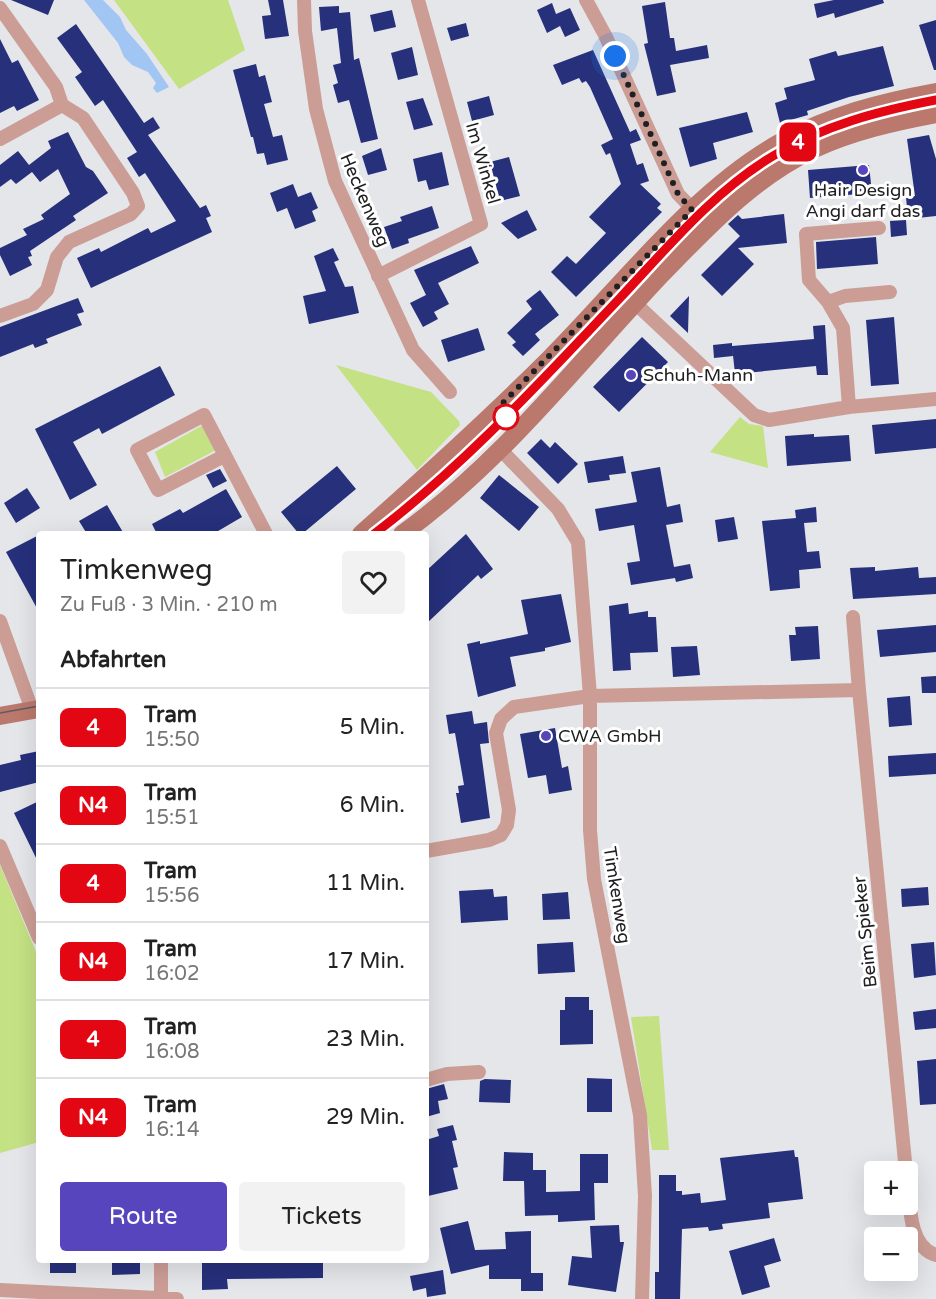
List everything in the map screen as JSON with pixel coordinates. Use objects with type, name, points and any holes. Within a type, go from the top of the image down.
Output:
[{"type":"street","name":"Heckenweg","points":[[304,0],[305,31],[326,154],[335,181],[413,350],[450,392]]},
{"type":"street","name":"Im Winkel","points":[[378,276],[482,224],[418,0]]},
{"type":"street","points":[[586,0],[605,35],[678,194],[709,225]]},
{"type":"street","points":[[0,8],[56,87],[62,105],[83,118],[133,194],[138,206],[131,214],[69,242],[57,257],[47,290],[33,304],[0,316]]},
{"type":"street","points":[[364,531],[475,431],[549,359],[692,210],[747,164],[812,126],[869,105],[936,92]]},
{"type":"street","points":[[0,139],[62,105]]},
{"type":"street","points":[[406,531],[464,484],[501,450],[709,225],[751,188],[813,150],[871,128],[936,114]]},
{"type":"street","points":[[849,407],[843,328],[828,302],[809,280],[806,234],[879,228]]},
{"type":"street","points":[[828,302],[845,296],[890,292]]},
{"type":"street","points":[[635,303],[754,415],[769,420],[849,407],[936,399]]},
{"type":"street","points":[[224,456],[158,490],[137,450],[204,415],[264,531]]},
{"type":"street","name":"Timkenweg","points":[[501,450],[558,509],[578,542],[590,696],[590,830],[594,879],[640,1115],[645,1196],[642,1299]]},
{"type":"street","name":"Beim Spieker","points":[[853,617],[905,1161]]},
{"type":"street","points":[[0,621],[36,710],[0,716]]},
{"type":"street","points":[[429,850],[501,836],[507,825],[509,810],[496,733],[501,719],[514,707],[590,696],[859,690]]},
{"type":"street","points":[[0,846],[36,931]]},
{"type":"street","points":[[429,1079],[447,1074],[478,1072]]},
{"type":"street","points":[[912,1215],[915,1236],[932,1253]]},
{"type":"street","points":[[161,1263],[161,1297]]},
{"type":"street","points":[[0,1290],[177,1299]]},
{"type":"green space","points":[[114,0],[228,0],[245,50],[179,89]]},
{"type":"green space","points":[[336,365],[431,392],[459,421],[460,425],[417,470]]},
{"type":"green space","points":[[740,417],[749,424],[763,426],[768,468],[710,452]]},
{"type":"green space","points":[[203,425],[216,450],[165,477],[155,452]]},
{"type":"green space","points":[[0,865],[36,952],[36,1143],[0,1153]]},
{"type":"green space","points":[[659,1016],[669,1150],[652,1150],[631,1017]]},
{"type":"water","points":[[84,0],[103,0],[120,17],[126,30],[147,54],[169,87],[157,93],[153,88],[156,83],[148,72],[132,65],[124,57],[118,43]]},
{"type":"building","points":[[11,0],[54,0],[48,15]]},
{"type":"building","points":[[268,0],[283,0],[289,36],[265,39],[262,16],[271,15]]},
{"type":"building","points":[[834,0],[883,0],[884,3],[835,18],[834,13],[817,18],[814,4]]},
{"type":"building","points":[[665,2],[670,38],[674,38],[676,51],[707,45],[709,58],[670,65],[676,92],[657,96],[644,44],[648,43],[642,6]]},
{"type":"building","points":[[552,3],[556,14],[570,8],[580,30],[565,37],[560,26],[547,33],[537,10]]},
{"type":"building","points":[[339,6],[339,13],[350,12],[354,60],[359,58],[378,139],[361,143],[349,100],[338,103],[333,85],[338,83],[333,65],[341,63],[337,28],[321,31],[319,7]]},
{"type":"building","points":[[392,10],[396,27],[374,32],[370,15]]},
{"type":"building","points":[[936,20],[936,70],[934,70],[919,25]]},
{"type":"building","points":[[466,23],[469,36],[451,41],[447,28]]},
{"type":"building","points":[[76,24],[144,123],[153,117],[160,128],[148,135],[200,208],[206,205],[211,216],[206,218],[212,232],[91,288],[77,258],[99,248],[101,252],[148,228],[151,233],[176,221],[145,173],[139,177],[127,158],[137,152],[103,100],[95,106],[75,77],[82,72],[57,38]]},
{"type":"building","points":[[0,39],[12,63],[18,60],[39,100],[17,111],[14,106],[0,113]]},
{"type":"building","points":[[883,46],[894,86],[849,97],[807,111],[808,115],[780,123],[775,103],[787,99],[784,88],[815,80],[809,59],[836,51],[838,56]]},
{"type":"building","points":[[412,47],[418,75],[398,80],[391,53]]},
{"type":"building","points":[[593,50],[630,132],[636,129],[641,140],[630,144],[637,165],[643,163],[649,181],[640,184],[661,204],[657,208],[662,212],[576,297],[551,272],[567,256],[576,264],[606,233],[589,217],[621,184],[610,153],[606,155],[601,145],[613,139],[590,87],[586,81],[582,83],[579,78],[562,85],[553,65]]},
{"type":"building","points":[[256,64],[259,77],[265,75],[272,102],[264,104],[273,137],[282,135],[288,160],[267,165],[264,153],[257,154],[233,70]]},
{"type":"building","points":[[489,96],[494,115],[472,121],[467,102]]},
{"type":"building","points":[[423,98],[433,125],[414,130],[406,102]]},
{"type":"building","points":[[747,112],[753,132],[713,143],[717,159],[690,167],[679,128]]},
{"type":"building","points":[[68,132],[86,167],[93,171],[108,193],[73,216],[76,220],[30,251],[32,256],[28,257],[32,265],[10,276],[0,255],[0,248],[27,235],[23,229],[44,219],[41,215],[70,194],[58,169],[40,182],[32,172],[16,184],[11,179],[0,187],[0,165],[18,151],[29,165],[51,148],[48,141]]},
{"type":"building","points":[[929,135],[936,159],[936,216],[908,219],[906,197],[915,196],[907,139]]},
{"type":"building","points":[[381,148],[387,170],[368,175],[362,156]]},
{"type":"building","points":[[442,152],[449,185],[429,190],[426,180],[418,182],[413,159]]},
{"type":"building","points":[[509,157],[520,196],[500,201],[490,162]]},
{"type":"building","points":[[869,165],[872,193],[810,198],[808,170]]},
{"type":"building","points":[[293,184],[298,197],[311,192],[318,208],[312,211],[316,221],[295,229],[287,208],[277,212],[270,193]]},
{"type":"building","points":[[432,206],[439,228],[408,239],[409,243],[392,249],[384,227],[402,221],[400,217]]},
{"type":"building","points":[[527,210],[537,230],[518,239],[501,223]]},
{"type":"building","points":[[784,214],[787,243],[738,248],[754,264],[722,296],[701,275],[740,236],[728,224],[738,215],[742,219]]},
{"type":"building","points":[[906,220],[907,235],[891,237],[890,221]]},
{"type":"building","points":[[876,237],[878,264],[817,269],[816,242]]},
{"type":"building","points":[[471,246],[479,263],[438,283],[449,304],[434,312],[438,319],[423,327],[410,303],[426,295],[414,270]]},
{"type":"building","points":[[333,248],[339,260],[334,262],[345,287],[353,286],[359,313],[309,324],[303,296],[326,291],[314,256]]},
{"type":"building","points":[[540,290],[559,315],[535,334],[540,340],[523,356],[512,345],[516,342],[507,333],[532,309],[526,301]]},
{"type":"building","points":[[689,296],[688,333],[670,316]]},
{"type":"building","points":[[78,298],[84,312],[77,314],[82,325],[46,339],[48,343],[35,348],[33,344],[0,357],[0,327]]},
{"type":"building","points":[[894,317],[899,384],[871,386],[866,320]]},
{"type":"building","points":[[825,325],[828,375],[817,375],[816,366],[735,374],[732,346],[814,339],[813,326]]},
{"type":"building","points":[[478,328],[485,350],[448,362],[441,340]]},
{"type":"building","name":"Schuh-Mann","points":[[642,337],[668,362],[619,412],[593,387]]},
{"type":"building","points":[[732,343],[733,356],[714,358],[713,345]]},
{"type":"building","points":[[160,366],[175,395],[102,434],[99,428],[73,442],[97,485],[70,500],[35,429]]},
{"type":"building","points":[[936,419],[936,448],[875,454],[872,425]]},
{"type":"building","points":[[814,434],[814,437],[849,435],[851,461],[787,466],[785,436]]},
{"type":"building","points":[[541,439],[550,448],[555,442],[578,464],[558,484],[527,453]]},
{"type":"building","points":[[623,456],[626,473],[609,475],[610,480],[588,483],[584,462]]},
{"type":"building","points":[[337,466],[356,489],[306,531],[297,531],[281,512]]},
{"type":"building","points":[[660,467],[667,507],[680,504],[683,522],[666,525],[674,567],[690,564],[693,578],[676,582],[675,578],[631,585],[627,563],[640,561],[634,525],[599,531],[595,509],[637,502],[631,472]]},
{"type":"building","points":[[220,469],[227,481],[213,488],[206,475]]},
{"type":"building","points":[[499,475],[539,507],[519,531],[480,498]]},
{"type":"building","points":[[27,488],[40,508],[16,523],[4,503]]},
{"type":"building","points":[[226,489],[242,517],[218,531],[156,531],[152,524],[180,509],[183,513]]},
{"type":"building","points":[[107,505],[122,531],[85,531],[79,521]]},
{"type":"building","points":[[816,507],[817,522],[804,523],[807,552],[819,551],[821,568],[799,570],[800,588],[770,591],[762,521],[796,518],[795,510]]},
{"type":"building","points":[[734,517],[738,539],[718,542],[715,520]]},
{"type":"building","points":[[466,534],[493,569],[481,579],[478,575],[429,621],[429,568]]},
{"type":"building","points":[[36,537],[36,607],[6,552]]},
{"type":"building","points":[[875,567],[875,571],[918,567],[919,578],[936,577],[936,594],[853,599],[850,568]]},
{"type":"building","points":[[561,594],[571,642],[545,648],[545,651],[510,657],[516,686],[478,697],[467,644],[480,641],[480,644],[528,634],[521,600]]},
{"type":"building","points":[[628,603],[629,614],[648,611],[648,617],[656,617],[658,652],[630,653],[631,670],[613,671],[609,606]]},
{"type":"building","points":[[936,625],[936,652],[880,657],[877,630]]},
{"type":"building","points":[[818,626],[820,659],[791,661],[789,635],[796,635],[795,627]]},
{"type":"building","points":[[697,646],[700,675],[673,677],[671,647]]},
{"type":"building","points":[[936,676],[936,693],[922,693],[921,677]]},
{"type":"building","points":[[910,696],[912,725],[889,727],[887,698]]},
{"type":"building","points":[[472,711],[474,724],[487,722],[489,743],[480,744],[490,818],[461,823],[456,793],[459,793],[458,786],[464,785],[455,733],[449,734],[446,715]]},
{"type":"building","points":[[555,728],[562,768],[568,766],[572,790],[549,794],[546,775],[528,778],[520,734]]},
{"type":"building","points":[[36,752],[36,783],[0,792],[0,765],[21,760],[20,755]]},
{"type":"building","points":[[936,753],[936,774],[889,777],[888,756]]},
{"type":"building","points":[[36,802],[36,858],[14,813]]},
{"type":"building","points":[[928,887],[929,905],[902,907],[901,889]]},
{"type":"building","points":[[493,889],[494,897],[507,896],[508,920],[461,923],[459,891]]},
{"type":"building","points":[[568,892],[570,919],[543,920],[542,894]]},
{"type":"building","points":[[573,942],[575,972],[538,974],[537,944]]},
{"type":"building","points":[[934,942],[936,975],[914,978],[911,944]]},
{"type":"building","points":[[565,997],[589,997],[589,1010],[593,1010],[593,1044],[560,1045],[560,1010],[565,1010]]},
{"type":"building","points":[[936,1009],[936,1028],[915,1030],[913,1012]]},
{"type":"building","points":[[936,1059],[936,1104],[920,1105],[917,1061]]},
{"type":"building","points":[[587,1078],[612,1079],[612,1112],[587,1112]]},
{"type":"building","points":[[485,1079],[511,1080],[510,1103],[479,1102],[480,1081]]},
{"type":"building","points":[[444,1084],[448,1099],[438,1101],[440,1113],[429,1116],[429,1088]]},
{"type":"building","points":[[453,1125],[457,1140],[452,1141],[458,1167],[453,1168],[458,1189],[429,1196],[429,1139],[439,1136],[437,1129]]},
{"type":"building","points":[[794,1150],[795,1157],[798,1157],[803,1199],[768,1203],[770,1218],[722,1224],[723,1229],[709,1231],[708,1227],[682,1229],[680,1299],[655,1299],[655,1272],[659,1272],[659,1175],[676,1175],[676,1191],[682,1191],[682,1195],[700,1193],[701,1203],[726,1200],[720,1158]]},
{"type":"building","points":[[504,1152],[533,1153],[533,1170],[546,1170],[546,1192],[580,1191],[580,1154],[608,1154],[608,1183],[594,1183],[595,1220],[558,1222],[558,1215],[525,1216],[524,1181],[503,1181]]},
{"type":"building","points":[[468,1221],[475,1250],[506,1249],[505,1232],[531,1231],[531,1273],[543,1273],[543,1291],[521,1291],[521,1279],[489,1279],[489,1265],[451,1274],[440,1228]]},
{"type":"building","points":[[619,1225],[620,1242],[624,1242],[616,1292],[568,1285],[572,1256],[592,1258],[590,1226]]},
{"type":"building","points":[[774,1238],[781,1261],[764,1266],[770,1287],[742,1295],[729,1251]]},
{"type":"building","points":[[50,1263],[76,1263],[76,1273],[50,1273]]},
{"type":"building","points":[[112,1263],[140,1263],[140,1274],[112,1275]]},
{"type":"building","points":[[202,1263],[323,1263],[323,1278],[227,1279],[228,1289],[202,1290]]},
{"type":"building","points":[[443,1270],[446,1294],[427,1297],[426,1288],[413,1291],[410,1276]]},
{"type":"tram line","points":[[378,531],[440,480],[502,421],[688,224],[745,174],[785,148],[806,138],[848,122],[936,100]]},
{"type":"tram line","name":"4","points":[[378,531],[431,488],[489,435],[691,222],[738,180],[776,154],[826,129],[876,113],[936,100]]},
{"type":"tram line","points":[[0,713],[36,707]]},
{"type":"place","name":"Hair Design Angi darf das","points":[[863,170]]},
{"type":"place","name":"Schuh-Mann","points":[[631,375]]},
{"type":"place","name":"CWA GmbH","points":[[546,736]]},
{"type":"route","points":[[506,417],[497,409],[549,359],[692,210],[678,194],[615,56]]}]
